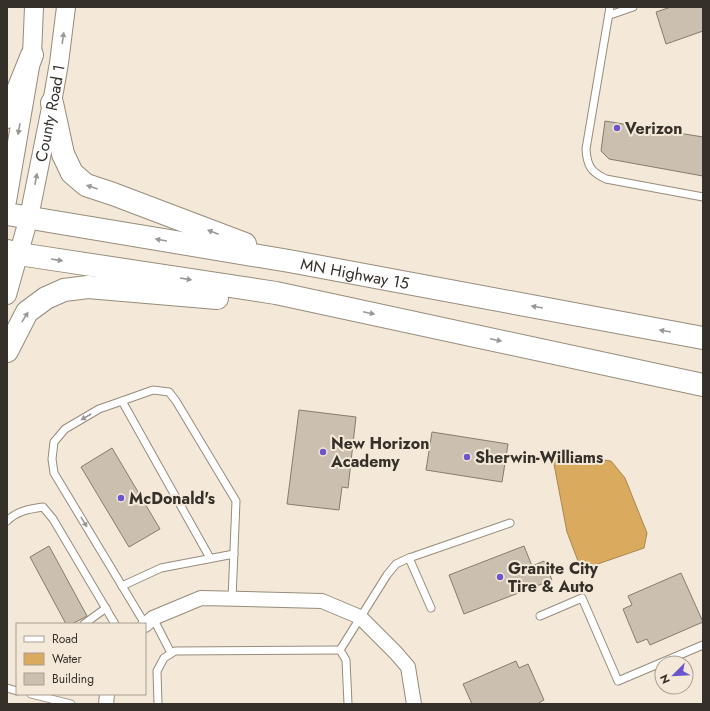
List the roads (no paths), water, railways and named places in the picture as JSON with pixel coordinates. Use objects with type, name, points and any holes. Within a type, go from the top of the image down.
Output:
[{"type":"highway","points":[[7,116],[32,55]]},
{"type":"highway","points":[[52,103],[63,154],[72,173],[86,185],[289,261]]},
{"type":"highway","name":"MN Highway 15","points":[[7,214],[289,261],[703,338]]},
{"type":"highway","name":"MN Highway 15","points":[[13,252],[276,293],[703,384]]},
{"type":"highway","points":[[7,351],[27,312],[46,298],[64,290],[88,287],[338,307]]},
{"type":"street","name":"County Road 1","points":[[7,201],[32,55],[34,7]]},
{"type":"street","name":"County Road 1","points":[[7,295],[13,252],[28,218],[52,103],[66,7]]},
{"type":"street","points":[[148,622],[201,598],[322,601],[360,617],[408,667],[414,704]]},
{"type":"lane","points":[[633,7],[610,11],[586,148],[587,158],[592,170],[606,179],[703,197]]},
{"type":"lane","points":[[171,653],[122,586],[54,473],[52,459],[54,442],[65,429],[100,409],[122,401],[153,390],[169,392],[176,401],[236,501],[232,599]]},
{"type":"lane","points":[[122,401],[210,558]]},
{"type":"lane","points":[[7,521],[15,514],[25,510],[43,507],[53,519],[114,623]]},
{"type":"lane","points":[[340,650],[387,575],[396,564],[409,558],[510,523]]},
{"type":"lane","points":[[122,586],[161,568],[234,554]]},
{"type":"lane","points":[[409,558],[431,608]]},
{"type":"lane","points":[[540,616],[582,598],[618,681],[703,645]]},
{"type":"lane","points":[[85,623],[106,608]]},
{"type":"lane","points":[[158,704],[157,671],[164,658],[175,651],[340,650]]},
{"type":"lane","points":[[340,650],[346,660],[348,704]]},
{"type":"lane","points":[[36,695],[71,704]]},
{"type":"water","points":[[561,454],[611,461],[625,478],[647,533],[644,548],[589,567],[578,561],[567,532],[553,459]]},
{"type":"place","name":"Verizon","points":[[617,128]]},
{"type":"place","name":"New Horizon Academy","points":[[323,452]]},
{"type":"place","name":"Sherwin-Williams","points":[[467,457]]},
{"type":"place","name":"McDonald's","points":[[121,498]]},
{"type":"place","name":"Granite City Tire & Auto","points":[[500,577]]}]
